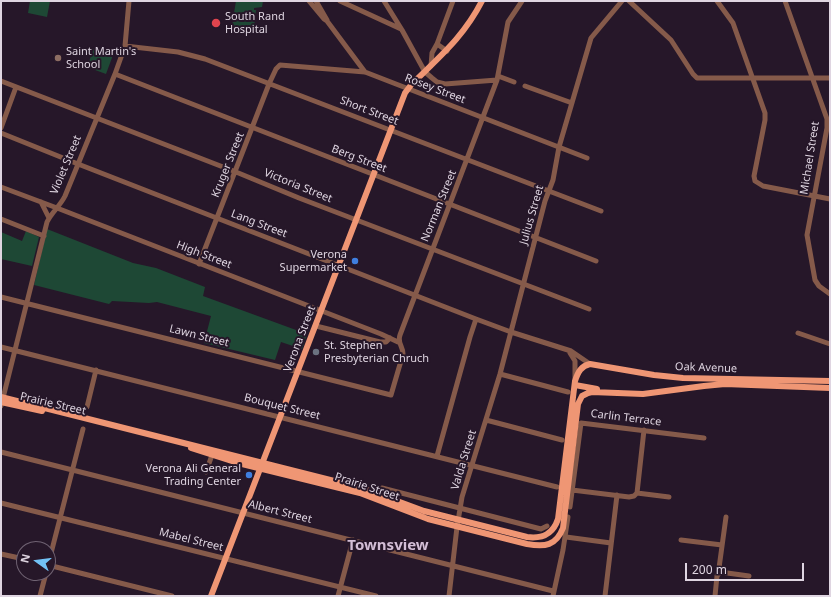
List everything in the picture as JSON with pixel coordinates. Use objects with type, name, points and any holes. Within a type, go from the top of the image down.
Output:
[{"type":"main road","points":[[408,89],[447,51],[463,32],[482,1]]},
{"type":"main road","name":"Verona Street","points":[[211,596],[408,89]]},
{"type":"main road","name":"Oak Avenue","points":[[582,366],[590,364],[654,375],[683,378],[830,381]]},
{"type":"main road","name":"Prairie Street","points":[[2,401],[138,434],[212,455],[362,488],[424,511],[533,538],[543,537],[553,529],[558,518],[561,506],[575,383],[577,374],[582,366]]},
{"type":"main road","points":[[575,383],[608,393]]},
{"type":"main road","name":"Oak Avenue","points":[[608,393],[644,394],[724,384],[830,388]]},
{"type":"main road","name":"Prairie Street","points":[[2,401],[262,466],[360,493],[428,519],[537,546],[548,545],[556,540],[563,528],[578,404],[582,396],[588,392],[608,393]]},
{"type":"street","name":"Violet Street","points":[[2,401],[49,218],[65,196],[115,74],[125,46],[129,1]]},
{"type":"street","points":[[309,1],[327,21],[365,72]]},
{"type":"street","points":[[340,1],[384,20],[402,30]]},
{"type":"street","points":[[384,1],[425,72],[437,82],[446,84],[497,78],[514,82]]},
{"type":"street","points":[[431,66],[432,53],[437,44],[453,1]]},
{"type":"street","name":"Norman Street","points":[[398,340],[432,249],[468,160],[497,78],[508,22],[522,1]]},
{"type":"street","name":"Julius Street","points":[[511,332],[553,180],[559,147],[591,38],[622,1]]},
{"type":"street","points":[[629,1],[671,40],[694,76],[699,79],[830,78]]},
{"type":"street","points":[[717,1],[733,24],[765,115],[754,176],[755,180],[762,186],[830,199]]},
{"type":"street","name":"Michael Street","points":[[785,1],[826,116],[827,123],[807,237],[815,280],[819,286],[830,294]]},
{"type":"street","points":[[318,2],[327,21]]},
{"type":"street","points":[[384,20],[392,14]]},
{"type":"street","points":[[437,44],[447,51]]},
{"type":"street","name":"Short Street","points":[[125,46],[186,53],[205,59],[601,211]]},
{"type":"street","name":"Rosey Street","points":[[274,73],[278,66],[283,65],[365,72],[587,158]]},
{"type":"street","name":"Kruger Street","points":[[199,264],[274,73]]},
{"type":"street","name":"Berg Street","points":[[115,74],[596,261]]},
{"type":"street","name":"Victoria Street","points":[[1,80],[356,220],[589,309]]},
{"type":"street","points":[[525,86],[572,103]]},
{"type":"street","points":[[1,128],[16,87]]},
{"type":"street","name":"Lang Street","points":[[1,133],[476,319],[568,350],[590,364]]},
{"type":"street","name":"High Street","points":[[1,187],[398,340]]},
{"type":"street","points":[[41,202],[49,218]]},
{"type":"street","points":[[1,219],[44,236]]},
{"type":"street","name":"Lawn Street","points":[[1,297],[391,395],[403,352],[398,340]]},
{"type":"street","points":[[437,456],[476,319]]},
{"type":"street","points":[[316,326],[380,342],[386,342],[390,338]]},
{"type":"street","name":"Valda Street","points":[[449,596],[460,508],[511,332]]},
{"type":"street","points":[[798,333],[830,344]]},
{"type":"street","name":"Bouquet Street","points":[[1,347],[557,487]]},
{"type":"street","points":[[568,350],[574,357],[575,383]]},
{"type":"street","points":[[88,407],[96,370]]},
{"type":"street","points":[[500,374],[568,392]]},
{"type":"street","points":[[486,420],[562,440]]},
{"type":"street","name":"Carlin Terrace","points":[[570,507],[580,424],[583,423],[704,438]]},
{"type":"street","points":[[54,541],[82,429]]},
{"type":"street","points":[[637,493],[644,430]]},
{"type":"street","name":"Albert Street","points":[[1,452],[353,540],[553,594]]},
{"type":"street","points":[[206,472],[212,455]]},
{"type":"street","points":[[382,488],[541,529],[547,526]]},
{"type":"street","points":[[572,490],[631,497],[637,493],[669,497]]},
{"type":"street","points":[[605,596],[617,495]]},
{"type":"street","name":"Mabel Street","points":[[1,503],[376,596]]},
{"type":"street","points":[[553,594],[566,537],[568,517]]},
{"type":"street","points":[[715,596],[717,578],[720,572],[719,568],[726,517]]},
{"type":"street","points":[[566,537],[611,543]]},
{"type":"street","points":[[338,596],[353,540]]},
{"type":"street","points":[[681,540],[722,545]]},
{"type":"street","points":[[1,554],[16,557]]},
{"type":"street","points":[[56,567],[172,596]]},
{"type":"street","points":[[720,572],[749,576]]},
{"type":"street","points":[[40,596],[44,581]]},
{"type":"green space","points":[[30,1],[50,1],[47,17],[28,13]]},
{"type":"green space","points":[[236,1],[263,1],[262,7],[254,8],[254,10],[256,10],[254,28],[249,27],[249,30],[232,28],[233,20],[236,20],[236,14],[234,13]]},
{"type":"green space","points":[[94,48],[113,55],[106,74],[87,67]]},
{"type":"green space","points":[[47,229],[133,263],[156,268],[205,287],[203,296],[307,334],[302,349],[281,342],[275,360],[204,343],[211,316],[157,302],[112,301],[109,304],[34,285]]},
{"type":"green space","points":[[26,231],[39,237],[32,266],[1,259],[1,232],[22,241]]},
{"type":"place","name":"South Rand Hospital","points":[[216,23]]},
{"type":"place","name":"Saint Martin's School","points":[[58,58]]},
{"type":"place","name":"Verona Supermarket","points":[[355,261]]},
{"type":"place","name":"St. Stephen Presbyterian Chruch","points":[[316,352]]},
{"type":"place","name":"Verona Ali General Trading Center","points":[[249,475]]},
{"type":"district","name":"Townsview","points":[[388,546]]}]
